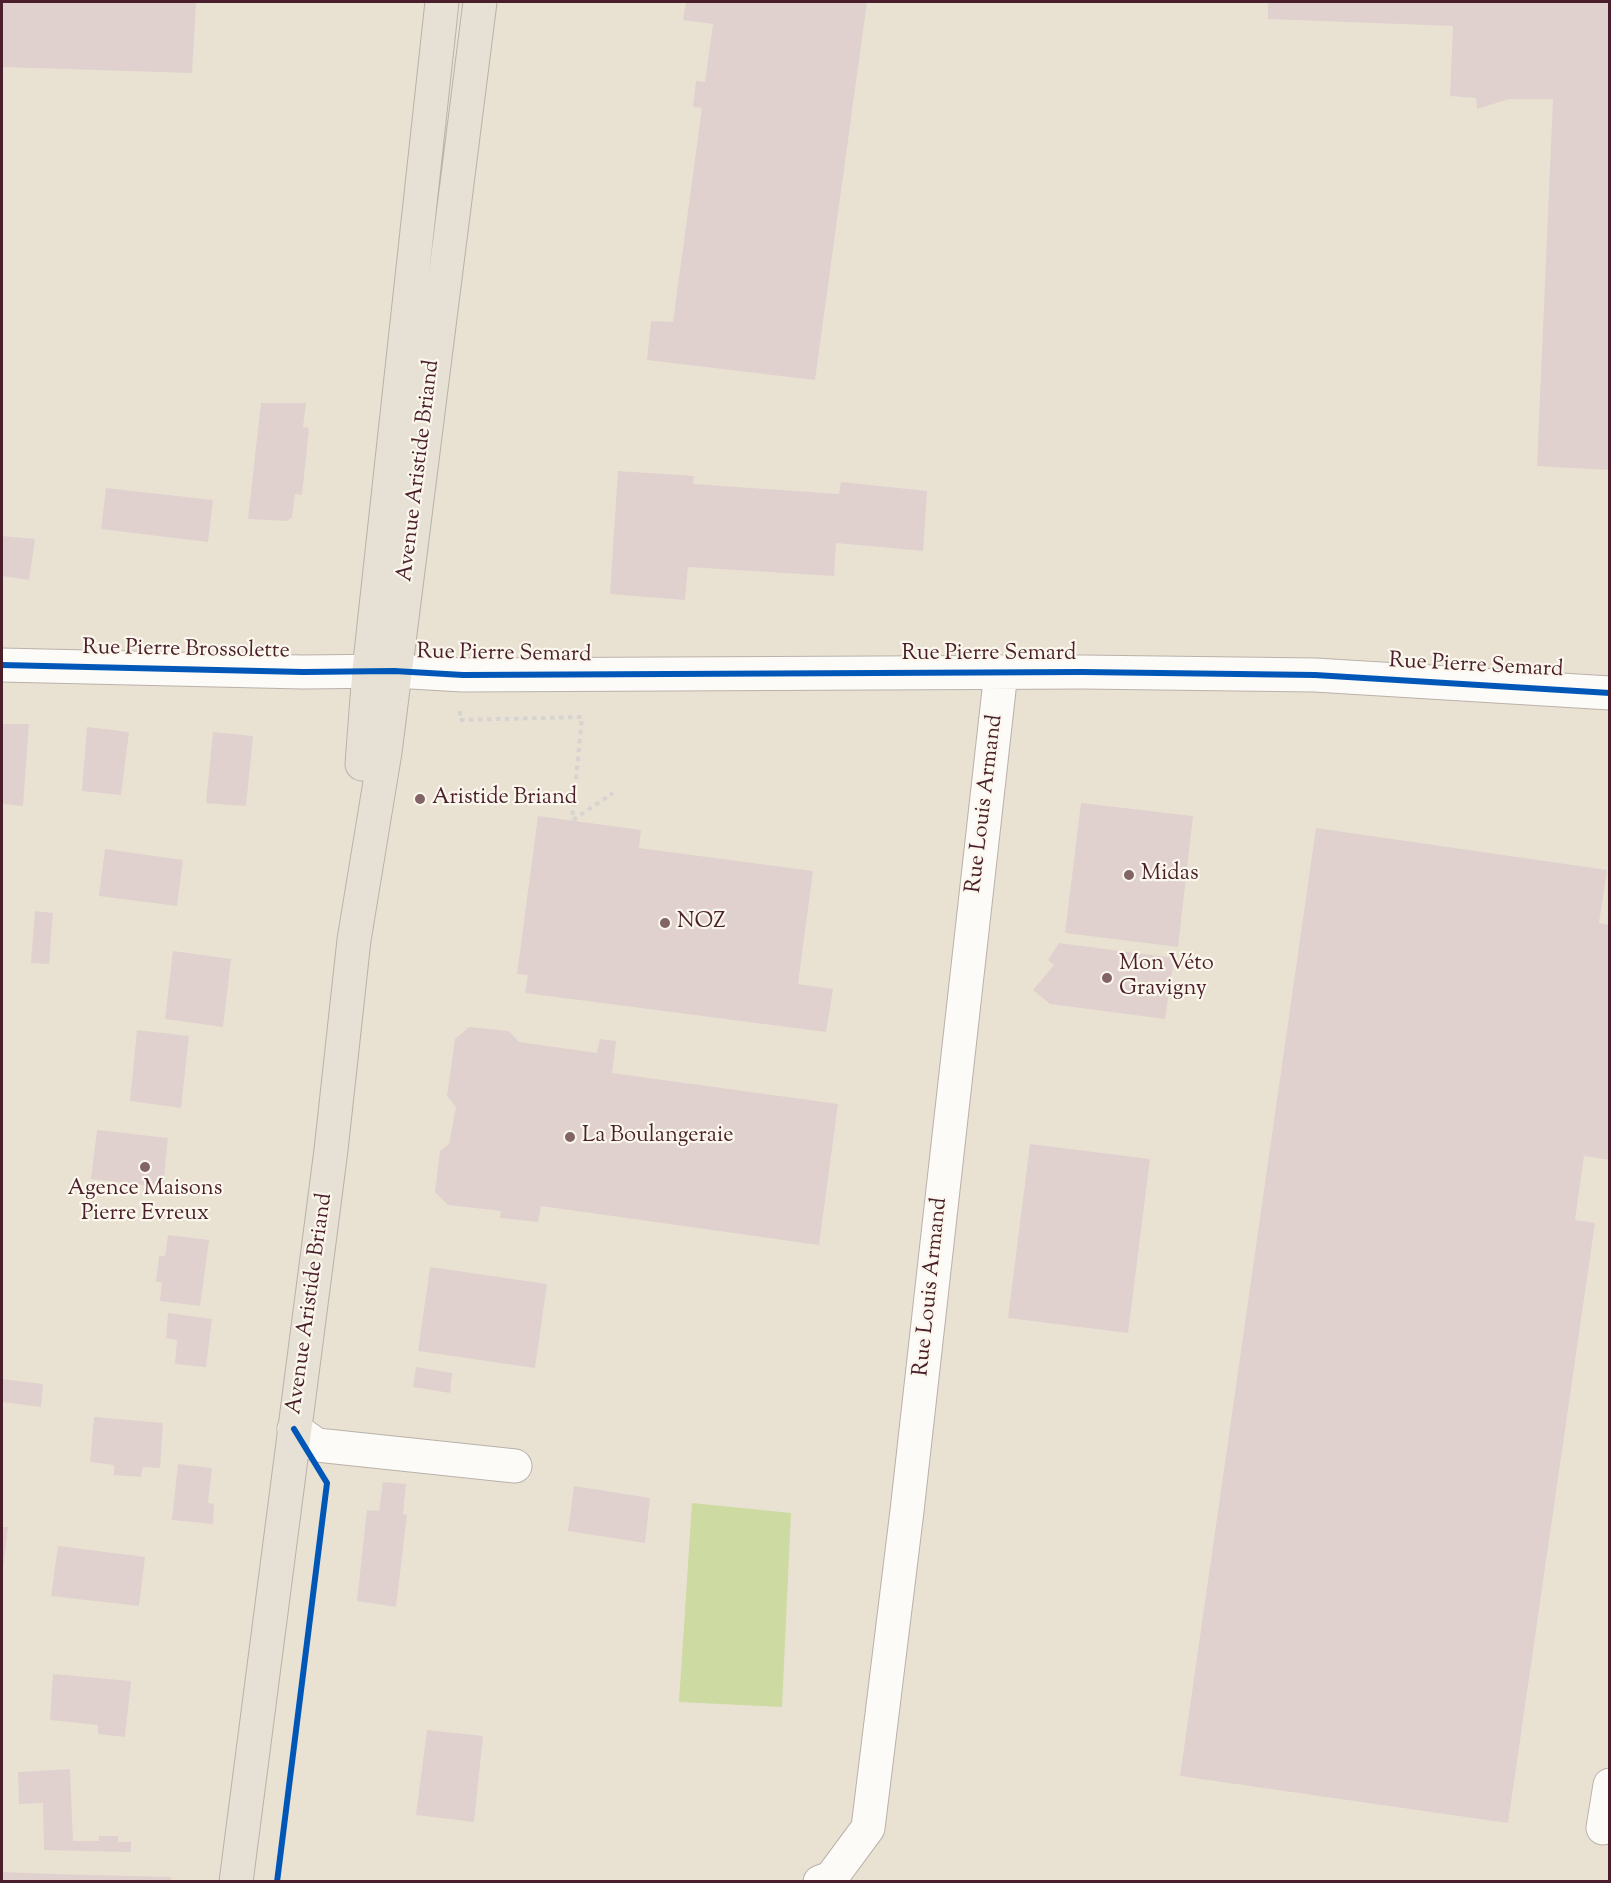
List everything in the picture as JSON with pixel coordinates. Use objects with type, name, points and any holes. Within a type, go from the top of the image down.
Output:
[{"type":"main road","name":"Avenue Aristide Briand","points":[[236,1881],[331,1150],[354,940],[355,861],[382,671],[419,354],[441,2]]},
{"type":"main road","name":"Avenue Aristide Briand","points":[[419,354],[480,2]]},
{"type":"street","name":"Rue Pierre Brossolette","points":[[2,665],[303,672],[382,671]]},
{"type":"street","name":"Rue Pierre Semard","points":[[382,671],[463,675],[1001,672],[1315,675],[1610,693]]},
{"type":"street","name":"Rue Louis Armand","points":[[820,1881],[831,1878],[868,1828],[906,1523],[1001,672]]},
{"type":"street","points":[[294,1429],[317,1445],[515,1466]]},
{"type":"street","points":[[1603,1828],[1610,1785]]},
{"type":"path","points":[[463,675],[459,720],[582,717],[572,820],[613,793]]},
{"type":"green space","points":[[692,1503],[791,1513],[782,1707],[679,1702]]},
{"type":"building","points":[[2,2],[196,2],[192,73],[2,67]]},
{"type":"building","points":[[686,2],[867,2],[815,380],[647,360],[651,321],[673,322],[702,108],[693,107],[696,81],[705,82],[713,24],[683,20]]},
{"type":"building","points":[[1268,2],[1610,2],[1610,470],[1537,466],[1553,99],[1509,99],[1477,109],[1476,98],[1450,96],[1453,26],[1268,19]]},
{"type":"building","points":[[261,403],[306,403],[303,427],[309,428],[302,495],[295,494],[292,517],[287,521],[248,519]]},
{"type":"building","points":[[618,471],[694,476],[693,484],[839,494],[841,482],[927,491],[923,551],[836,543],[834,576],[688,567],[685,600],[610,594]]},
{"type":"building","points":[[106,488],[213,500],[208,542],[101,529]]},
{"type":"building","points":[[2,536],[35,539],[29,580],[2,576]]},
{"type":"building","points":[[2,724],[29,724],[23,806],[2,804]]},
{"type":"building","points":[[87,727],[129,732],[121,795],[82,791]]},
{"type":"building","points":[[213,732],[253,736],[246,806],[206,803]]},
{"type":"building","name":"Midas","points":[[1081,803],[1193,816],[1178,947],[1065,933]]},
{"type":"building","name":"NOZ","points":[[538,816],[641,830],[639,848],[813,871],[798,984],[833,989],[826,1032],[525,993],[528,975],[517,974]]},
{"type":"building","points":[[1316,828],[1607,870],[1599,923],[1610,925],[1610,1160],[1584,1156],[1575,1220],[1595,1223],[1508,1823],[1180,1776]]},
{"type":"building","points":[[105,849],[183,860],[177,906],[99,896]]},
{"type":"building","points":[[35,911],[53,913],[49,964],[31,963]]},
{"type":"building","name":"Mon Véto Gravigny","points":[[1059,943],[1174,958],[1165,1019],[1050,1004],[1033,990],[1054,965],[1048,960]]},
{"type":"building","points":[[173,951],[231,959],[223,1027],[165,1019]]},
{"type":"building","points":[[469,1027],[509,1031],[519,1042],[597,1053],[600,1039],[616,1041],[612,1073],[838,1104],[819,1245],[541,1206],[538,1222],[500,1218],[501,1211],[448,1205],[435,1192],[440,1151],[449,1144],[456,1107],[447,1096],[455,1039]]},
{"type":"building","points":[[137,1030],[189,1036],[181,1108],[130,1101]]},
{"type":"building","points":[[97,1130],[168,1138],[163,1187],[91,1179]]},
{"type":"building","points":[[1030,1144],[1150,1159],[1128,1333],[1008,1318]]},
{"type":"building","points":[[168,1235],[209,1240],[200,1306],[160,1301],[162,1282],[156,1282],[159,1256],[165,1256]]},
{"type":"building","points":[[430,1267],[547,1284],[535,1368],[418,1351]]},
{"type":"building","points":[[168,1313],[212,1319],[206,1367],[175,1364],[177,1340],[166,1338]]},
{"type":"building","points":[[416,1367],[452,1373],[450,1393],[413,1387]]},
{"type":"building","points":[[2,1379],[43,1384],[41,1407],[2,1402]]},
{"type":"building","points":[[94,1417],[163,1423],[160,1468],[143,1467],[141,1477],[114,1475],[114,1465],[90,1462]]},
{"type":"building","points":[[178,1464],[212,1468],[208,1503],[214,1504],[213,1524],[172,1520]]},
{"type":"building","points":[[383,1482],[406,1484],[403,1514],[407,1515],[396,1607],[357,1601],[367,1510],[379,1511]]},
{"type":"building","points":[[574,1486],[650,1498],[645,1543],[568,1531]]},
{"type":"building","points":[[2,1527],[8,1527],[3,1570],[2,1570]]},
{"type":"building","points":[[58,1546],[145,1557],[139,1606],[51,1596]]},
{"type":"building","points":[[53,1674],[131,1681],[125,1737],[98,1734],[98,1725],[50,1720]]},
{"type":"building","points":[[427,1730],[483,1736],[474,1822],[416,1815]]},
{"type":"building","points":[[70,1769],[73,1841],[99,1841],[99,1836],[118,1836],[118,1842],[131,1842],[131,1852],[44,1850],[43,1803],[19,1804],[18,1772]]},
{"type":"building","points":[[2,1872],[171,1877],[171,1881],[2,1881]]},
{"type":"cycle path","points":[[2,665],[303,672],[394,671],[463,675],[1082,672],[1315,675],[1610,693]]},
{"type":"cycle path","points":[[277,1882],[327,1483],[294,1429]]},
{"type":"place","name":"Aristide Briand","points":[[420,799]]},
{"type":"place","name":"Midas","points":[[1129,875]]},
{"type":"place","name":"NOZ","points":[[665,923]]},
{"type":"place","name":"Mon Véto Gravigny","points":[[1107,978]]},
{"type":"place","name":"La Boulangeraie","points":[[570,1137]]},
{"type":"place","name":"Agence Maisons Pierre Evreux","points":[[145,1167]]}]
